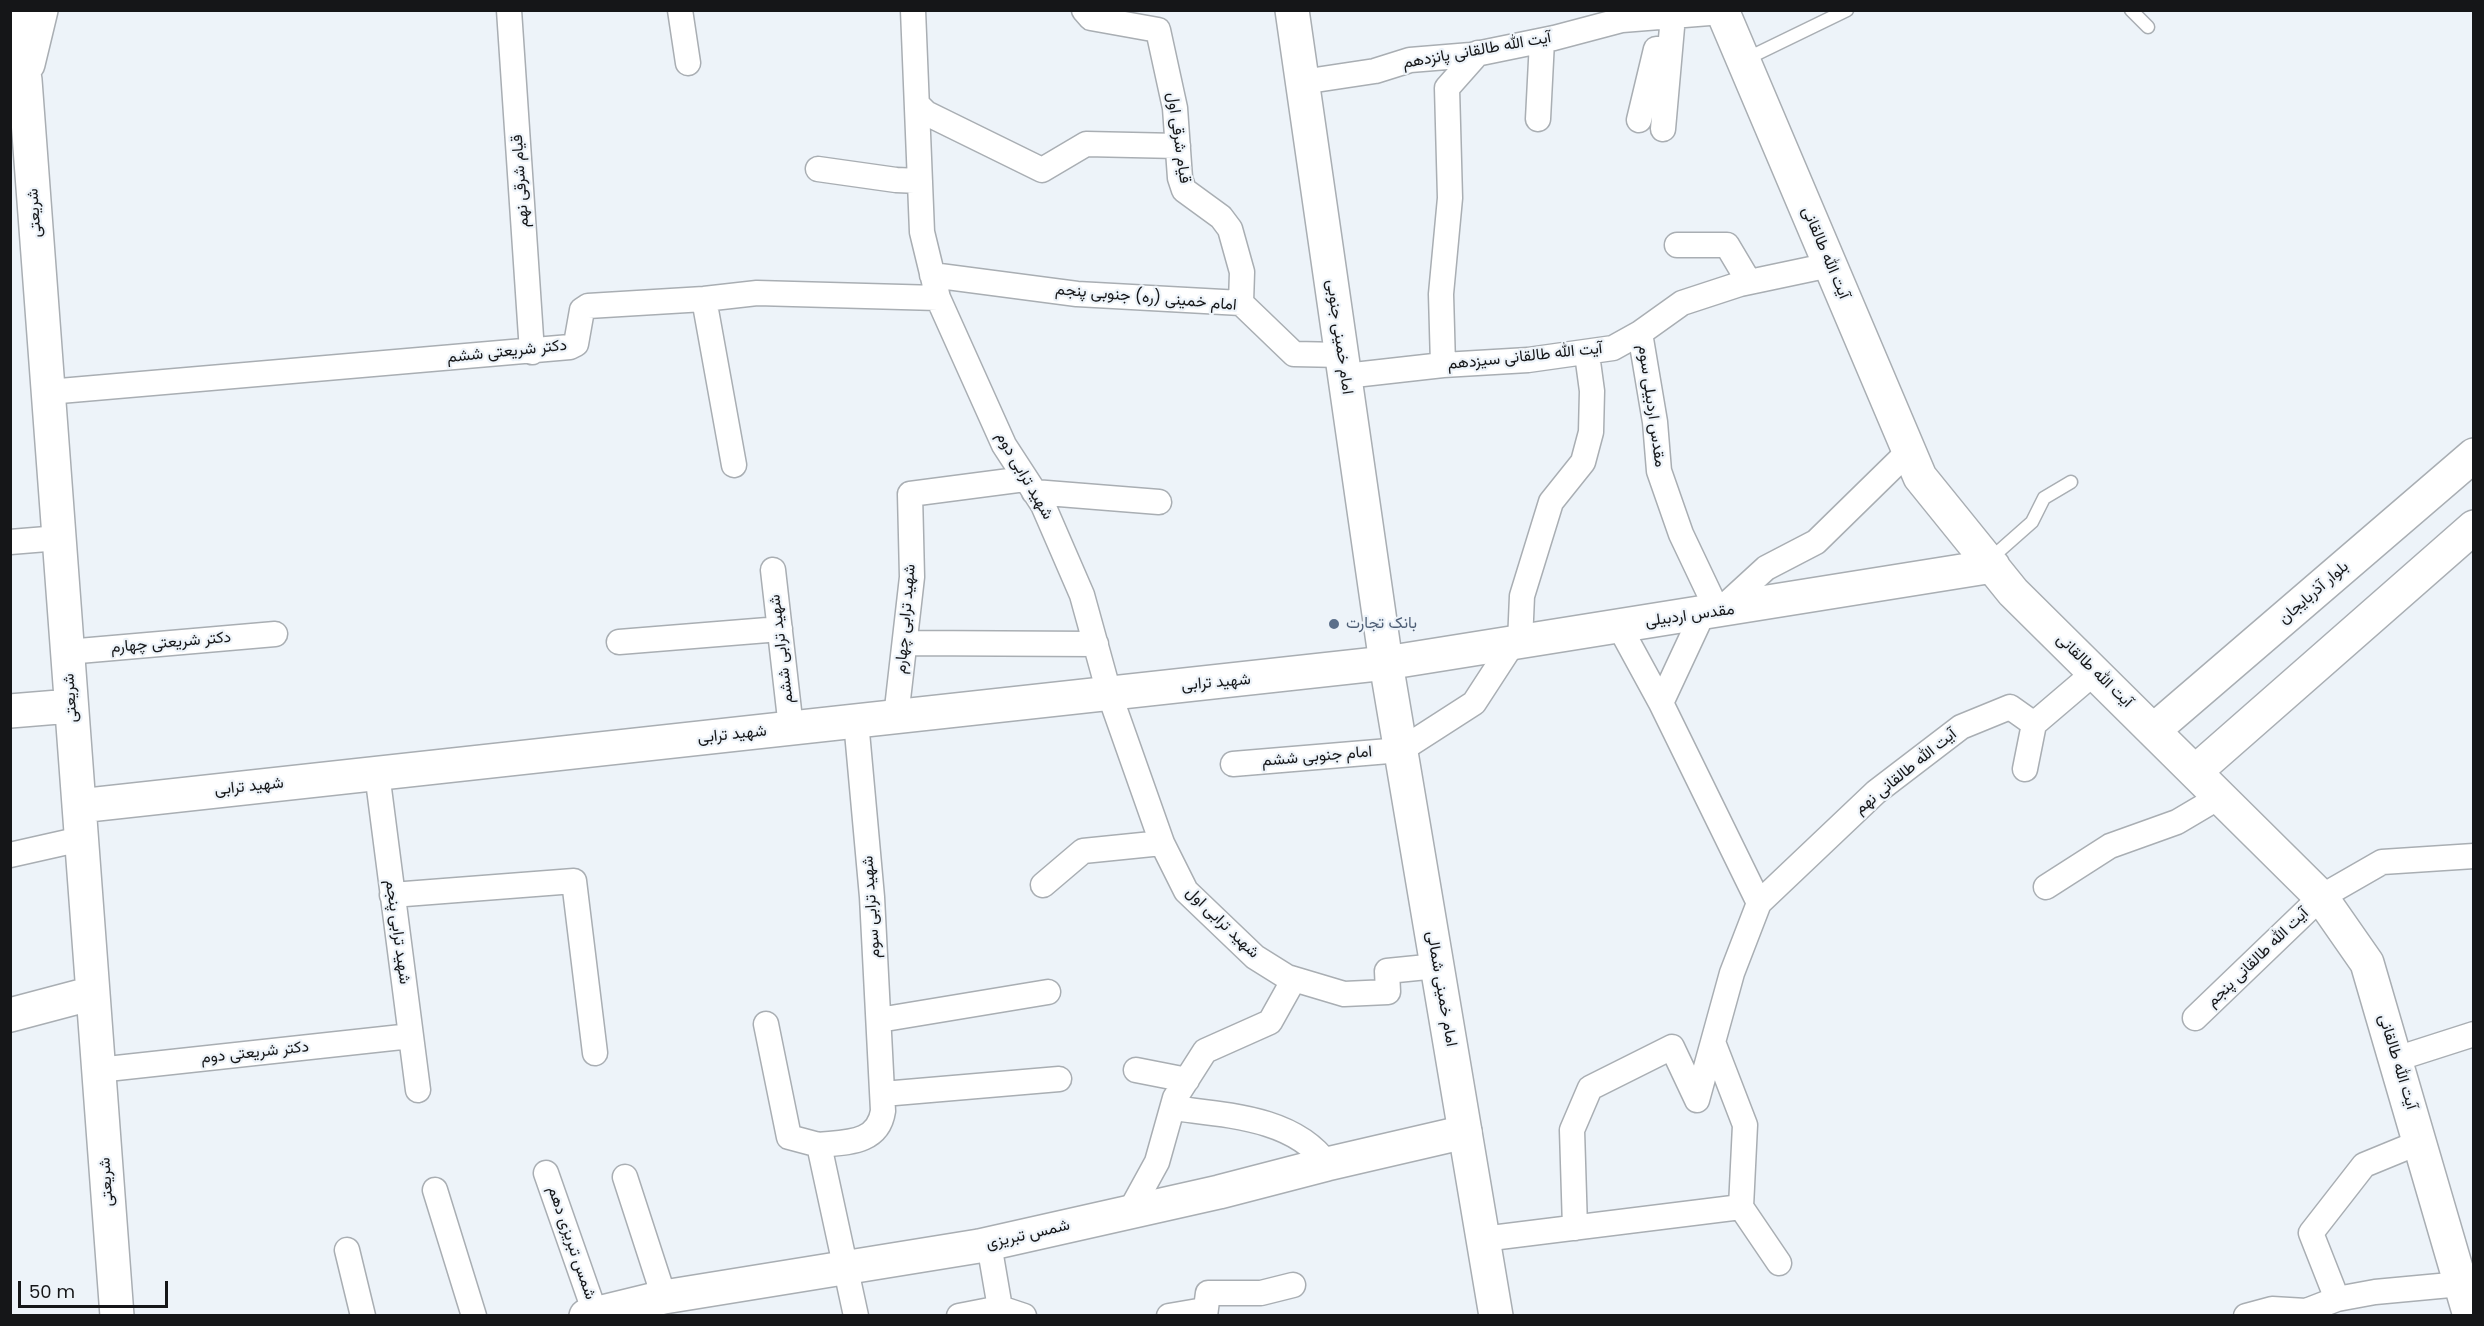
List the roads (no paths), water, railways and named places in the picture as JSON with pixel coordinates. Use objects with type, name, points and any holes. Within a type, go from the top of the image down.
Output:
[{"type":"main road","name":"شریعتی","points":[[14,10],[25,80],[117,1316]]},
{"type":"main road","name":"شریعتی","points":[[25,80],[35,27],[41,10]]},
{"type":"main road","name":"امام خمینی جنوبی","points":[[1292,10],[1386,663]]},
{"type":"main road","name":"آیت الله طالقانی","points":[[1722,11],[1920,477],[2013,592],[2321,897],[2367,963],[2468,1302]]},
{"type":"main road","name":"بلوار آذربایجان","points":[[2154,730],[2474,455]]},
{"type":"main road","points":[[2196,771],[2474,527]]},
{"type":"main road","name":"مقدس اردبیلی","points":[[1386,663],[1711,613],[1990,564]]},
{"type":"main road","name":"شهید ترابی","points":[[79,806],[1386,663]]},
{"type":"main road","name":"امام خمینی شمالی","points":[[1386,663],[1496,1316]]},
{"type":"main road","points":[[10,711],[71,706]]},
{"type":"main road","points":[[10,1015],[93,993]]},
{"type":"main road","name":"شمس تبریزی","points":[[591,1315],[664,1297],[989,1244],[1129,1213],[1465,1132]]},
{"type":"street","name":"قیام شرقی نهم","points":[[509,10],[532,352]]},
{"type":"street","points":[[680,10],[688,63]]},
{"type":"street","name":"شهید ترابی دوم","points":[[913,10],[922,232],[935,286],[1004,446],[1043,505],[1082,596],[1109,693]]},
{"type":"street","name":"قیام شرقی اول","points":[[1084,10],[1091,18],[1158,30],[1175,108],[1180,178],[1184,190],[1221,217],[1230,228],[1242,272],[1240,303]]},
{"type":"street","name":"آیت الله طالقانی پانزدهم","points":[[1302,82],[1375,71],[1410,60],[1478,53],[1622,20],[1722,11]]},
{"type":"street","points":[[1664,129],[1673,16]]},
{"type":"street","points":[[1538,119],[1542,40]]},
{"type":"street","points":[[1639,120],[1656,49],[1670,50]]},
{"type":"street","points":[[1443,365],[1441,294],[1450,198],[1447,88],[1478,53]]},
{"type":"street","points":[[916,104],[926,113],[1042,170],[1086,144],[1178,146]]},
{"type":"street","points":[[818,169],[920,181]]},
{"type":"street","points":[[1677,245],[1727,245],[1749,282]]},
{"type":"street","name":"آیت الله طالقانی سیزدهم","points":[[1343,366],[1443,365],[1587,354],[1613,348],[1640,333],[1682,303],[1749,282],[1830,265]]},
{"type":"street","name":"دکتر شریعتی ششم","points":[[48,392],[532,352],[576,344],[580,316],[588,306],[769,293],[935,286]]},
{"type":"street","name":"امام خمینی (ره) جنوبی پنجم","points":[[935,286],[1240,303],[1294,354],[1343,366]]},
{"type":"street","points":[[704,299],[734,465]]},
{"type":"street","name":"مقدس اردبیلی سوم","points":[[1640,333],[1655,422],[1659,471],[1711,613]]},
{"type":"street","points":[[1401,750],[1474,703],[1517,643],[1522,596],[1551,502],[1583,462],[1591,432],[1592,391],[1587,354]]},
{"type":"street","points":[[1661,703],[1711,613],[1766,568],[1816,542],[1910,451]]},
{"type":"street","points":[[1030,485],[1159,502]]},
{"type":"street","name":"شهید ترابی چهارم","points":[[896,717],[912,577],[909,494],[1030,485]]},
{"type":"street","points":[[10,542],[59,538]]},
{"type":"street","name":"شهید ترابی ششم","points":[[773,570],[791,728]]},
{"type":"street","points":[[1575,1228],[1572,1130],[1590,1088],[1672,1047],[1696,1100],[1732,973],[1759,903],[1661,703],[1619,626]]},
{"type":"street","points":[[619,642],[780,629]]},
{"type":"street","name":"دکتر شریعتی چهارم","points":[[67,652],[275,634]]},
{"type":"street","points":[[905,643],[1096,645]]},
{"type":"street","points":[[2025,769],[2034,724],[2095,672]]},
{"type":"street","name":"شهید ترابی اول","points":[[1109,693],[1162,843],[1186,891],[1256,957],[1294,979],[1344,994],[1388,992],[1387,971],[1437,966]]},
{"type":"street","name":"آیت الله طالقانی نهم","points":[[1759,903],[1876,792],[1961,727],[2010,707],[2034,724]]},
{"type":"street","name":"شهید ترابی سوم","points":[[819,1145],[849,1142],[870,1135],[881,1125],[883,1094],[872,897],[856,721]]},
{"type":"street","name":"امام جنوبی ششم","points":[[1233,764],[1401,750]]},
{"type":"street","name":"شهید ترابی پنجم","points":[[376,773],[418,1090]]},
{"type":"street","points":[[2046,887],[2110,846],[2176,822],[2221,796]]},
{"type":"street","points":[[10,855],[81,839]]},
{"type":"street","points":[[1043,885],[1083,851],[1162,843]]},
{"type":"street","name":"آیت الله طالقانی پنجم","points":[[2195,1018],[2321,897],[2382,862],[2474,856]]},
{"type":"street","points":[[392,895],[574,881],[595,1053]]},
{"type":"street","points":[[1129,1213],[1157,1162],[1175,1098],[1205,1051],[1270,1022],[1294,979]]},
{"type":"street","points":[[879,1020],[1048,993]]},
{"type":"street","points":[[766,1024],[789,1137],[819,1145],[848,1267],[856,1316]]},
{"type":"street","points":[[2396,1059],[2474,1034]]},
{"type":"street","name":"دکتر شریعتی دوم","points":[[98,1070],[411,1036]]},
{"type":"street","points":[[1713,1042],[1745,1125],[1741,1207],[1779,1263]]},
{"type":"street","points":[[1136,1070],[1187,1080]]},
{"type":"street","points":[[883,1094],[1059,1079]]},
{"type":"street","points":[[1173,1108],[1227,1115],[1286,1130],[1317,1149],[1326,1164]]},
{"type":"street","points":[[2337,1299],[2311,1233],[2364,1165],[2420,1142]]},
{"type":"street","name":"شمس تبریزی دهم","points":[[546,1173],[591,1315]]},
{"type":"street","points":[[625,1177],[664,1297]]},
{"type":"street","points":[[435,1190],[474,1316]]},
{"type":"street","points":[[1483,1239],[1741,1207]]},
{"type":"street","points":[[989,1244],[1000,1308]]},
{"type":"street","points":[[347,1250],[363,1316]]},
{"type":"street","points":[[1169,1316],[1204,1313],[1208,1293],[1262,1293],[1293,1285]]},
{"type":"street","points":[[2246,1316],[2272,1309],[2306,1311],[2337,1299],[2375,1292],[2468,1302]]},
{"type":"street","points":[[958,1316],[1000,1308],[1024,1316]]},
{"type":"lane","points":[[1743,60],[1847,10]]},
{"type":"lane","points":[[2131,10],[2148,27]]},
{"type":"lane","points":[[1990,564],[2032,522],[2044,498],[2071,482]]},
{"type":"place","name":"بانک تجارت","points":[[1334,624]]}]
